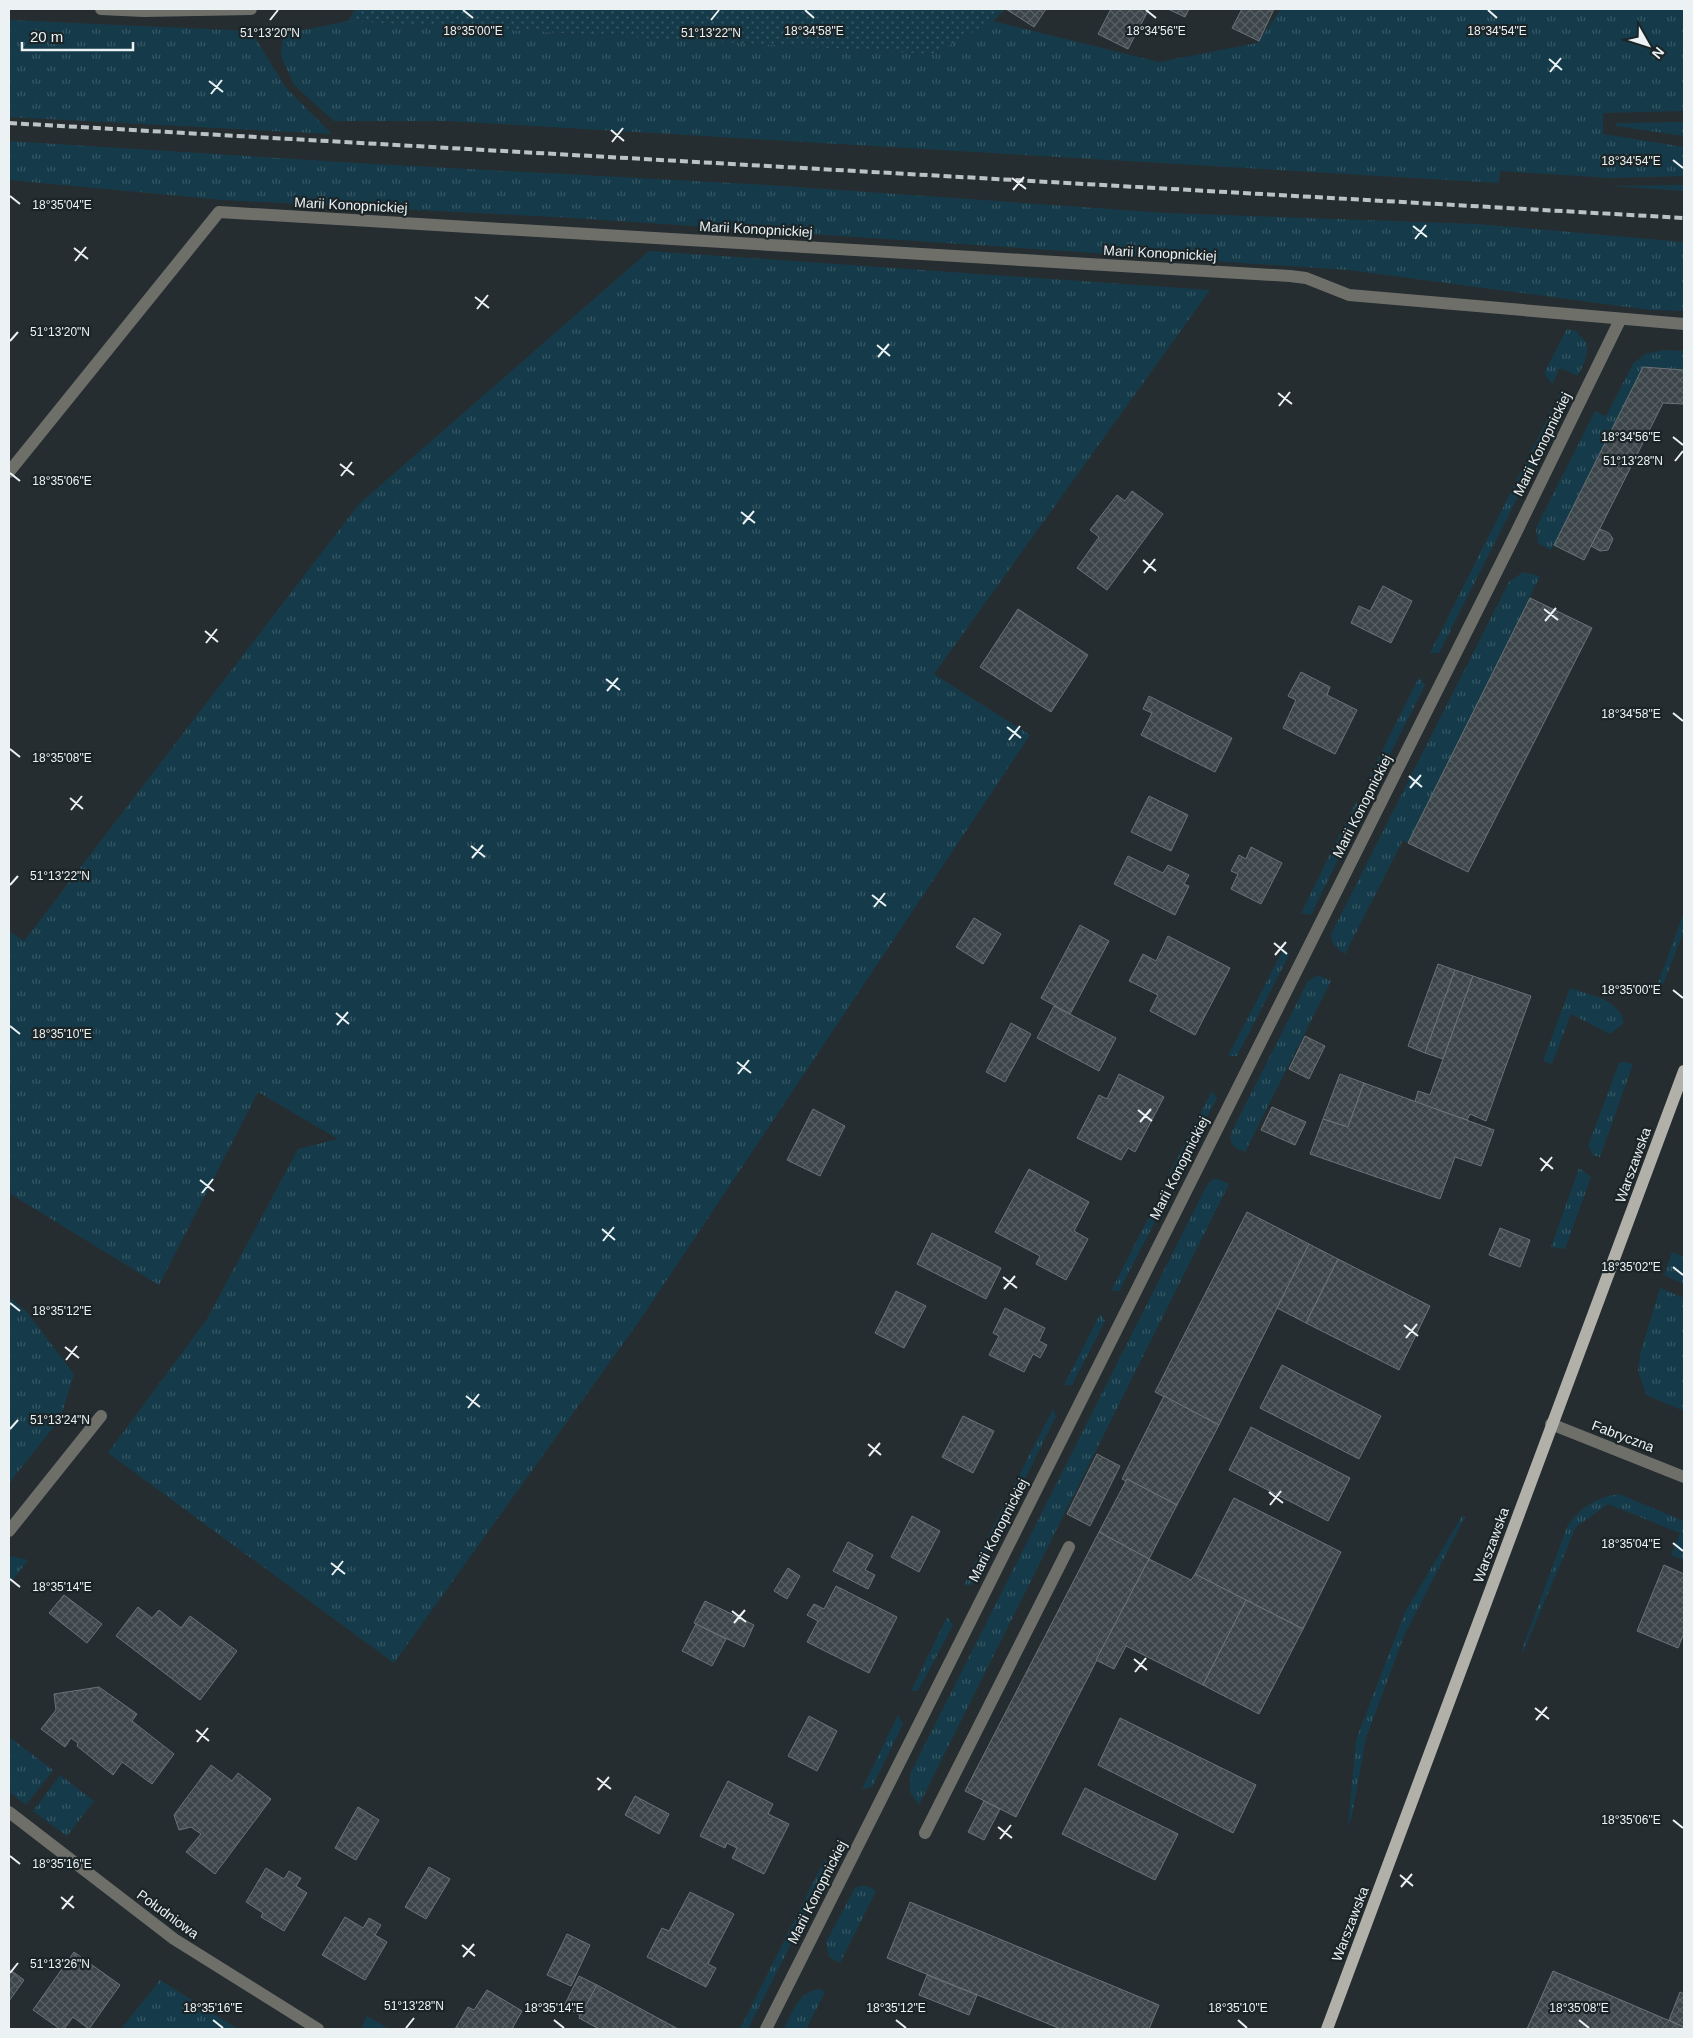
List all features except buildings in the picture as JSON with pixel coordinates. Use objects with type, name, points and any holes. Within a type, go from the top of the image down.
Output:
[{"type":"main road","name":"Warszawska","points":[[1327,2029],[1684,1071]]},
{"type":"street","points":[[101,9],[144,11],[252,9]]},
{"type":"street","name":"Marii Konopnickiej","points":[[9,472],[219,212],[1290,276],[1306,278],[1349,295],[1620,320],[1684,324]]},
{"type":"street","name":"Marii Konopnickiej","points":[[766,2029],[1509,547],[1620,320]]},
{"type":"street","points":[[9,1531],[101,1416]]},
{"type":"street","name":"Fabryczna","points":[[1551,1424],[1684,1477]]},
{"type":"street","points":[[925,1832],[1069,1547]]},
{"type":"street","name":"Południowa","points":[[9,1812],[174,1939],[318,2029]]},
{"type":"green space","points":[[356,9],[1005,9],[993,21],[933,54],[348,21]]},
{"type":"green space","points":[[1281,9],[1684,9],[1684,111],[1603,113],[1603,134],[1684,147],[1684,176],[1611,178],[1500,171],[1499,183],[449,121],[334,121],[294,85],[281,56],[283,34],[348,21],[933,54],[993,21],[1159,62],[1257,43]]},
{"type":"green space","points":[[9,20],[251,31],[286,88],[332,134],[9,117]]},
{"type":"green space","points":[[1684,122],[1684,136],[1616,126],[1616,123]]},
{"type":"green space","points":[[9,141],[357,163],[769,185],[1167,213],[1477,224],[1684,242],[1684,311],[1650,310],[1348,270],[574,218],[224,200],[9,180]]},
{"type":"green space","points":[[1684,185],[1684,191],[1610,186]]},
{"type":"green space","points":[[649,251],[1210,290],[934,674],[1030,735],[640,1320],[394,1663],[108,1453],[207,1319],[298,1149],[338,1139],[258,1092],[159,1285],[9,1193],[9,931],[24,941],[359,504]]},
{"type":"green space","points":[[1567,329],[1580,332],[1578,335],[1586,343],[1587,354],[1578,376],[1560,368],[1552,384],[1544,373]]},
{"type":"green space","points":[[1664,350],[1684,351],[1684,369],[1643,367],[1551,550],[1538,543],[1536,528],[1595,411],[1606,416],[1633,364],[1645,354]]},
{"type":"green space","points":[[1560,394],[1568,398],[1439,653],[1430,653]]},
{"type":"green space","points":[[1523,572],[1540,576],[1408,843],[1403,840],[1345,954],[1335,946],[1331,934],[1509,582]]},
{"type":"green space","points":[[1419,677],[1425,685],[1378,778],[1368,779]]},
{"type":"green space","points":[[1356,802],[1362,810],[1311,915],[1301,913]]},
{"type":"green space","points":[[1684,912],[1684,931],[1662,987],[1657,986]]},
{"type":"green space","points":[[1284,948],[1289,955],[1237,1056],[1228,1056]]},
{"type":"green space","points":[[1318,975],[1331,981],[1245,1152],[1241,1151],[1232,1143],[1231,1133],[1308,981]]},
{"type":"green space","points":[[1570,988],[1595,996],[1611,1004],[1622,1016],[1623,1024],[1610,1034],[1571,1014],[1552,1064],[1543,1061]]},
{"type":"green space","points":[[1619,1063],[1633,1064],[1600,1157],[1593,1155],[1588,1146]]},
{"type":"green space","points":[[1212,1091],[1217,1098],[1177,1175],[1169,1174]]},
{"type":"green space","points":[[1579,1168],[1591,1177],[1565,1249],[1551,1247]]},
{"type":"green space","points":[[1213,1179],[1229,1184],[919,1805],[910,1792],[910,1774],[1206,1187]]},
{"type":"green space","points":[[1154,1207],[1160,1212],[1119,1291],[1111,1291]]},
{"type":"green space","points":[[1672,1252],[1684,1257],[1684,1284],[1664,1275]]},
{"type":"green space","points":[[1660,1288],[1684,1298],[1684,1411],[1646,1395],[1638,1370],[1641,1351]]},
{"type":"green space","points":[[9,1297],[26,1311],[74,1374],[60,1419],[9,1483]]},
{"type":"green space","points":[[1100,1314],[1105,1321],[1072,1385],[1064,1385]]},
{"type":"green space","points":[[1053,1409],[1056,1416],[1021,1487],[1013,1487]]},
{"type":"green space","points":[[1619,1494],[1684,1521],[1684,1560],[1671,1555],[1680,1533],[1608,1504],[1576,1527],[1523,1652],[1522,1650],[1567,1527],[1577,1514],[1595,1501]]},
{"type":"green space","points":[[1003,1507],[1007,1514],[972,1585],[964,1585]]},
{"type":"green space","points":[[1462,1516],[1465,1517],[1404,1636],[1366,1738],[1352,1815],[1348,1827],[1356,1740],[1405,1612]]},
{"type":"green space","points":[[11,1556],[28,1560],[9,1585],[9,1559]]},
{"type":"green space","points":[[947,1617],[953,1625],[918,1691],[911,1691]]},
{"type":"green space","points":[[898,1715],[903,1724],[872,1787],[862,1789]]},
{"type":"green space","points":[[9,1737],[53,1770],[26,1805],[9,1792]]},
{"type":"green space","points":[[60,1775],[94,1801],[67,1836],[33,1811]]},
{"type":"green space","points":[[825,1859],[830,1867],[748,2029],[740,2029]]},
{"type":"green space","points":[[867,1886],[876,1891],[840,1963],[829,1957],[826,1942],[855,1888]]},
{"type":"green space","points":[[160,1980],[238,2029],[121,2029]]},
{"type":"green space","points":[[819,1989],[825,1992],[806,2029],[784,2029],[793,2010],[801,1999],[806,1994]]},
{"type":"green space","points":[[367,2016],[389,2029],[367,2029],[362,2026]]},
{"type":"railway","points":[[9,123],[1684,218]]}]
